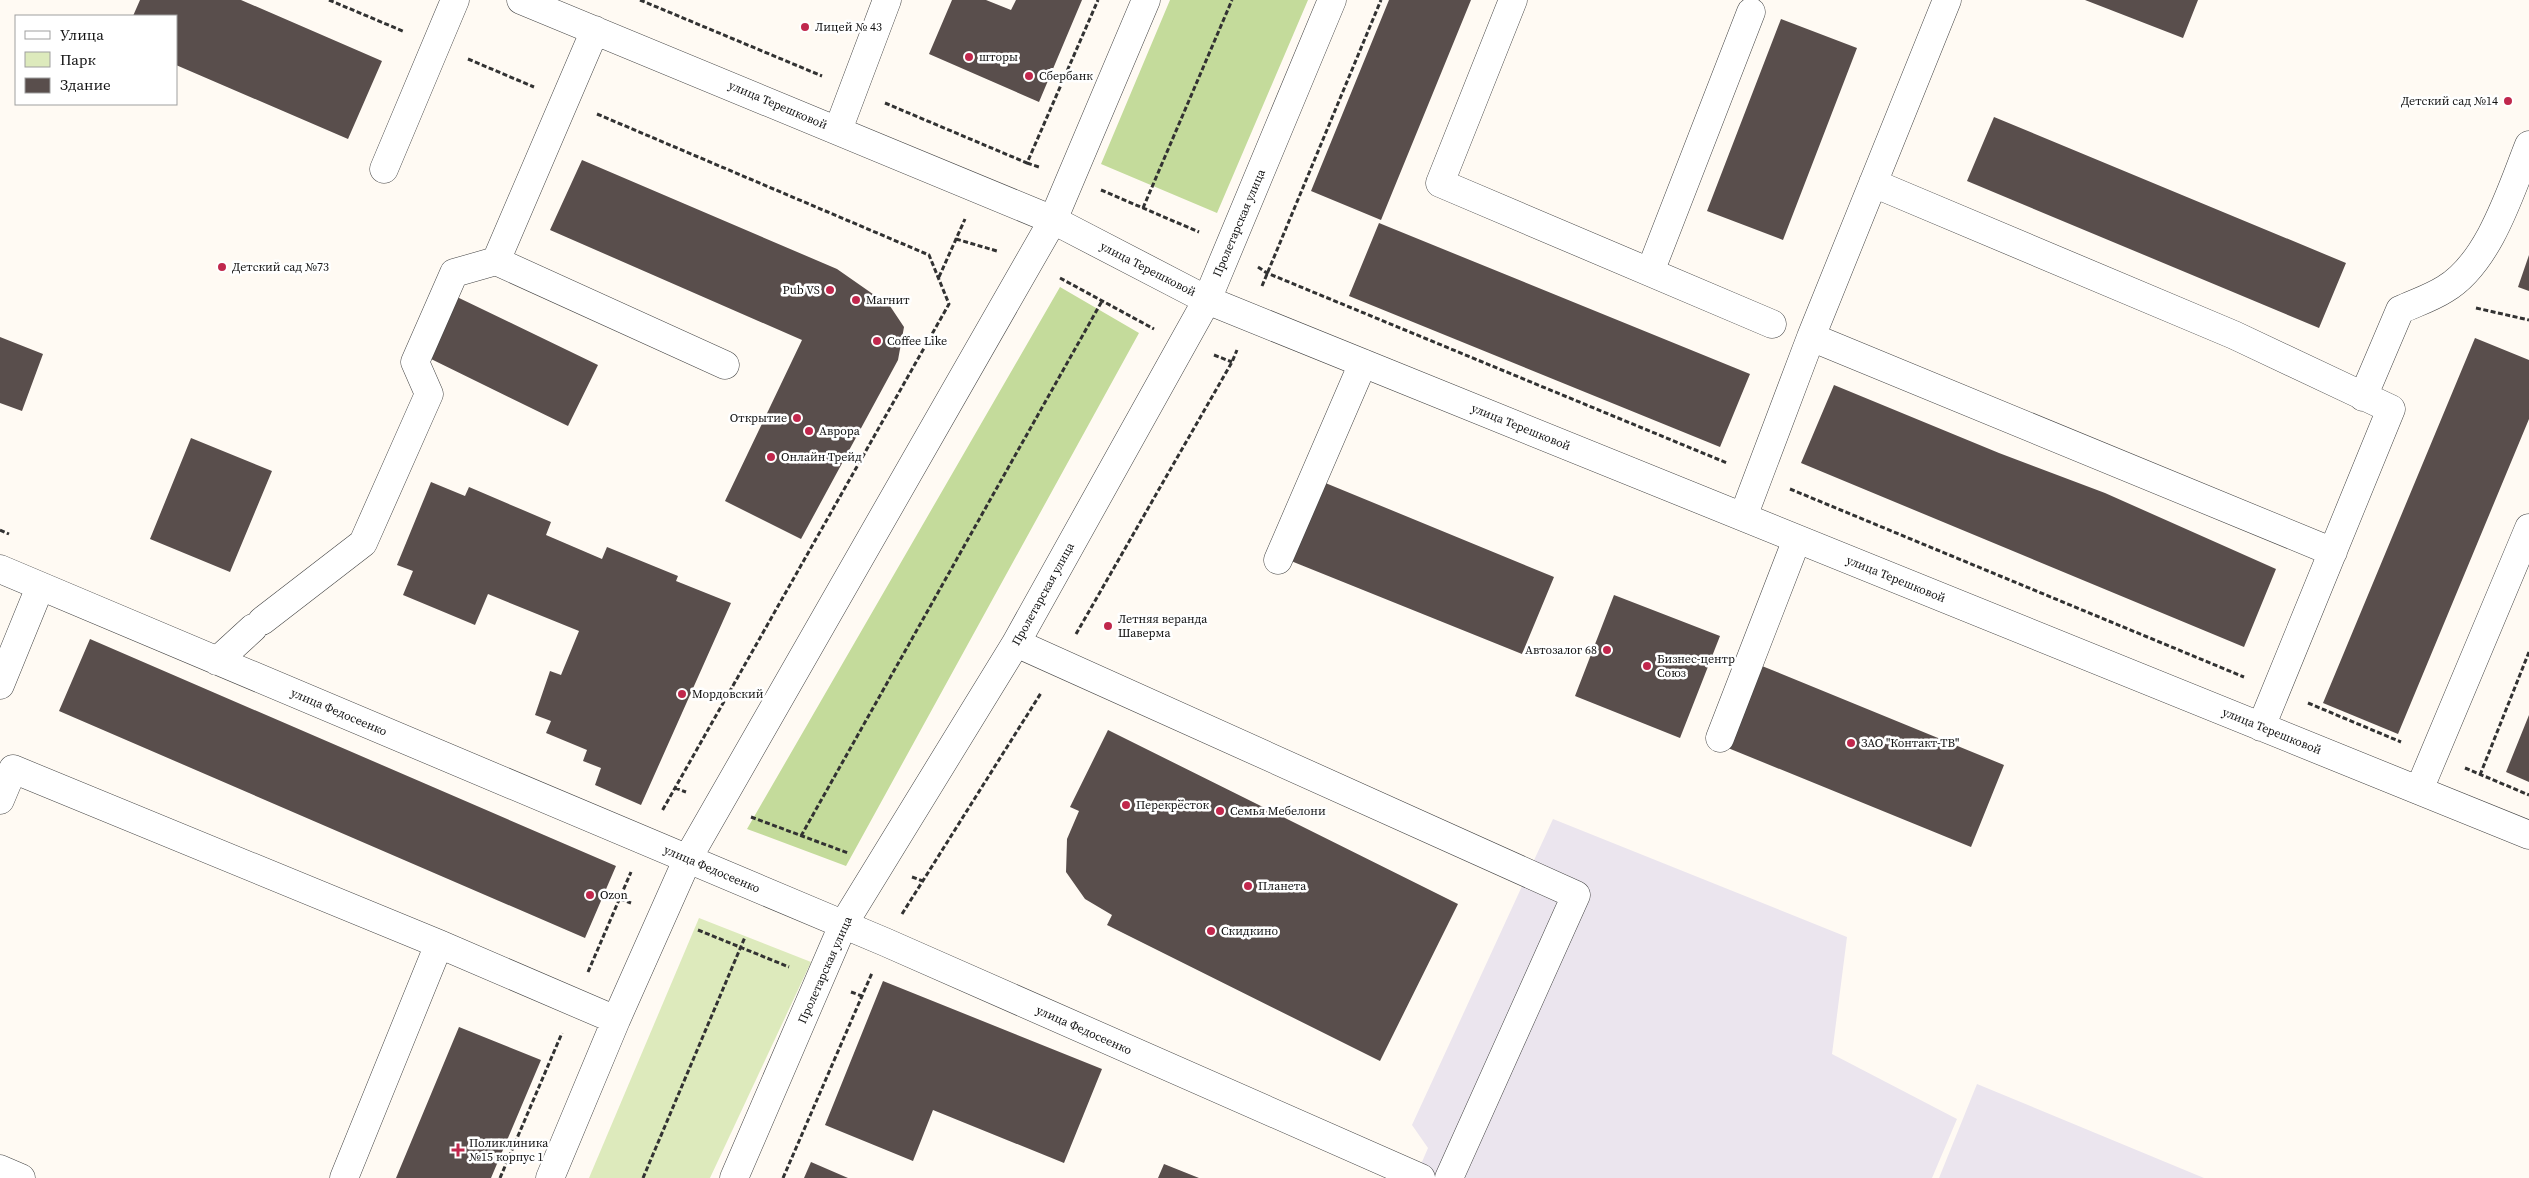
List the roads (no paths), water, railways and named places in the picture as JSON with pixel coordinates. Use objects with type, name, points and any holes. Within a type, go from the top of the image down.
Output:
[{"type":"street","points":[[384,169],[455,0]]},
{"type":"street","name":"улица Терешковой","points":[[521,0],[1053,220],[1207,300],[2529,835]]},
{"type":"street","points":[[838,130],[887,0]]},
{"type":"street","points":[[550,1178],[616,1020],[688,858],[1053,220],[1146,0]]},
{"type":"street","name":"Пролетарская улица","points":[[734,1178],[843,925],[1016,643],[1207,300],[1332,0]]},
{"type":"street","points":[[1512,0],[1440,183],[1772,324]]},
{"type":"street","points":[[1743,517],[1757,475],[1811,337],[1947,0]]},
{"type":"street","points":[[1650,272],[1751,12]]},
{"type":"street","points":[[496,261],[595,30]]},
{"type":"street","points":[[2363,397],[2400,310],[2446,289],[2478,259],[2498,221],[2529,145]]},
{"type":"street","points":[[1874,183],[2234,335],[2392,409],[2261,726]]},
{"type":"street","points":[[217,661],[258,624],[363,543],[429,394],[415,362],[454,273],[496,261],[725,366]]},
{"type":"street","points":[[1811,337],[2333,552]]},
{"type":"street","points":[[1278,560],[1363,363]]},
{"type":"street","points":[[2419,790],[2529,528]]},
{"type":"street","points":[[1720,738],[1797,539]]},
{"type":"street","name":"улица Федосеенко","points":[[0,569],[885,942],[1421,1178]]},
{"type":"street","points":[[0,685],[40,587]]},
{"type":"street","points":[[1016,643],[1576,895],[1449,1178]]},
{"type":"street","points":[[0,800],[6,766],[440,944],[616,1020]]},
{"type":"street","points":[[344,1178],[440,944]]},
{"type":"street","points":[[0,1169],[22,1178]]},
{"type":"place","name":"Лицей № 43","points":[[805,27]]},
{"type":"place","name":"шторы","points":[[969,57]]},
{"type":"place","name":"Сбербанк","points":[[1029,76]]},
{"type":"place","name":"Детский сад №14","points":[[2508,101]]},
{"type":"place","name":"Детский сад №73","points":[[222,267]]},
{"type":"place","name":"Pub VS","points":[[830,290]]},
{"type":"place","name":"Магнит","points":[[856,300]]},
{"type":"place","name":"Coffee Like","points":[[877,341]]},
{"type":"place","name":"Открытие","points":[[797,418]]},
{"type":"place","name":"Аврора","points":[[809,431]]},
{"type":"place","name":"Онлайн Трейд","points":[[771,457]]},
{"type":"place","name":"Летняя веранда Шаверма","points":[[1108,626]]},
{"type":"place","name":"Автозалог 68","points":[[1607,650]]},
{"type":"place","name":"Бизнес-центр Союз","points":[[1647,666]]},
{"type":"place","name":"Мордовский","points":[[682,694]]},
{"type":"place","name":"ЗАО \"Контакт-ТВ\"","points":[[1851,743]]},
{"type":"place","name":"Перекрёсток","points":[[1126,805]]},
{"type":"place","name":"Семья Мебелони","points":[[1220,811]]},
{"type":"place","name":"Планета","points":[[1248,886]]},
{"type":"place","name":"Ozon","points":[[590,895]]},
{"type":"place","name":"Скидкино","points":[[1211,931]]},
{"type":"place","name":"Поликлиника №15 корпус 1","points":[[458,1150]]}]
